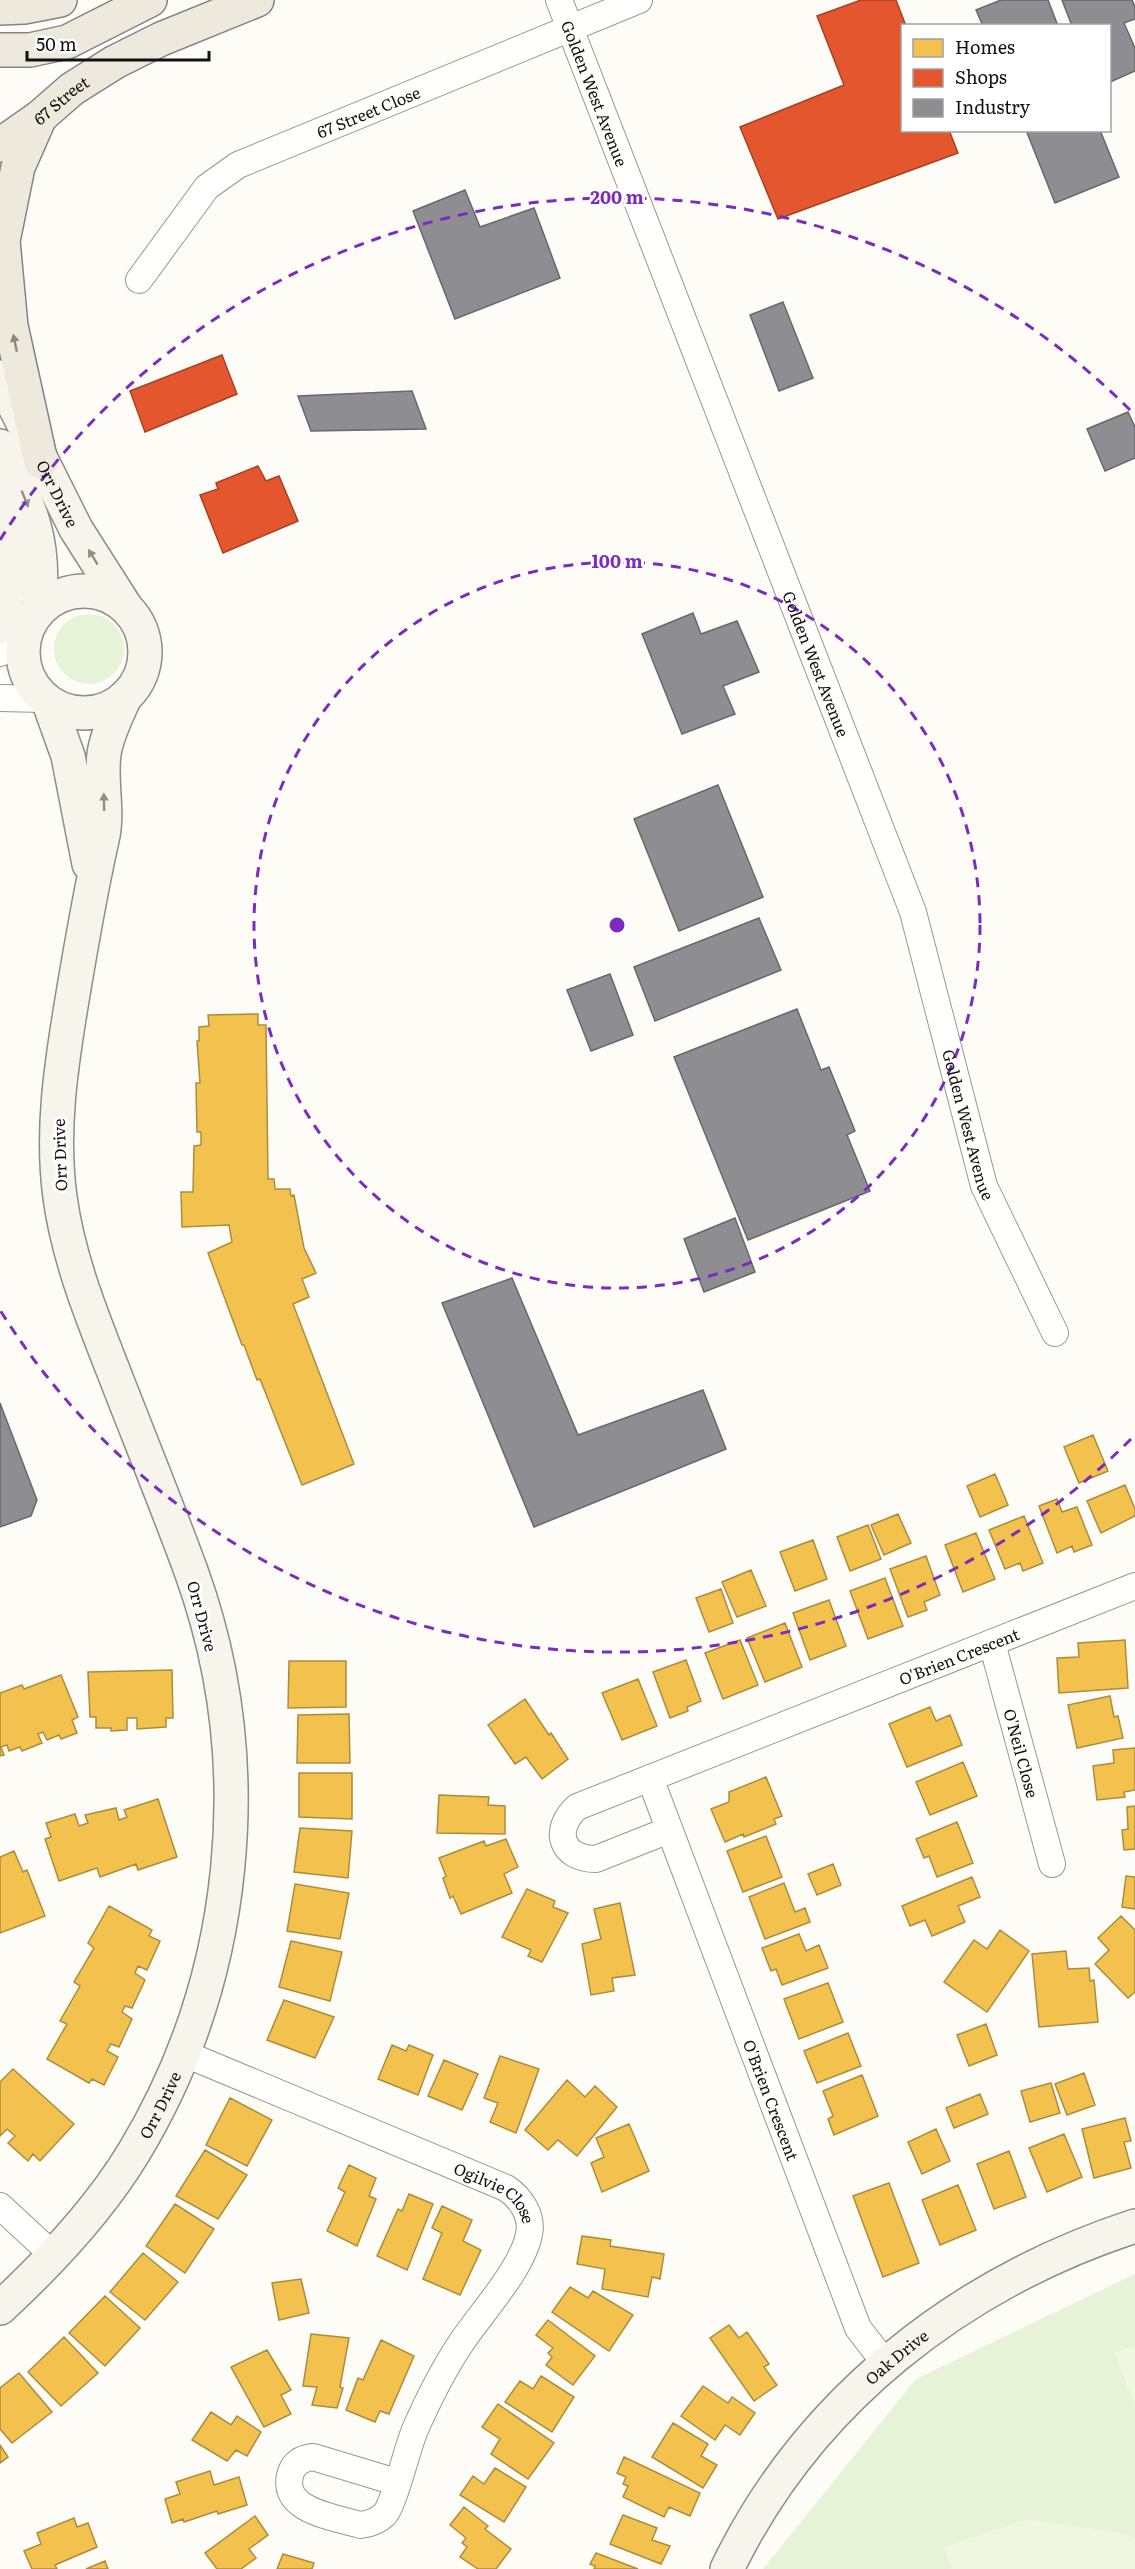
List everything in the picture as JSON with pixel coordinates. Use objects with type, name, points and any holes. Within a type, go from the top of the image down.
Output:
[{"type":"main road","points":[[0,8],[24,7],[60,0]]},
{"type":"main road","points":[[0,50],[30,50],[67,42],[150,0]]},
{"type":"main road","name":"67 Street","points":[[0,145],[40,117],[72,89],[115,62],[161,39],[258,0]]},
{"type":"main road","points":[[40,117],[18,167],[3,251],[11,326],[41,462]]},
{"type":"street","name":"Golden West Avenue","points":[[559,0],[914,912],[984,1186],[1055,1334]]},
{"type":"street","name":"67 Street Close","points":[[140,280],[207,188],[238,165],[639,0]]},
{"type":"street","name":"Orr Drive","points":[[0,377],[41,462],[88,549],[125,606]]},
{"type":"street","name":"Orr Drive","points":[[0,446],[35,525],[42,583],[22,621]]},
{"type":"street","points":[[0,494],[8,546],[6,606],[22,621],[23,664],[30,683],[46,701],[68,712],[88,713],[108,709],[125,697],[136,684],[143,668],[145,651],[143,634],[136,619],[125,606],[108,596],[90,591],[71,592],[53,599],[22,621],[0,653]]},
{"type":"street","name":"Orr Drive","points":[[0,2308],[83,2222],[132,2155],[183,2053],[210,1972],[223,1912],[231,1821],[229,1739],[221,1684],[203,1610],[192,1574],[84,1297],[71,1253],[60,1199],[57,1169],[57,1095],[93,880],[104,831],[104,754],[109,735],[125,697]]},
{"type":"street","points":[[0,698],[46,701]]},
{"type":"street","name":"Orr Drive","points":[[46,701],[68,756],[93,880]]},
{"type":"street","name":"O'Brien Crescent","points":[[669,1830],[596,1859],[585,1859],[574,1855],[567,1848],[563,1839],[565,1819],[576,1807],[1135,1586]]},
{"type":"street","name":"O'Neil Close","points":[[992,1643],[1052,1864]]},
{"type":"street","name":"O'Brien Crescent","points":[[650,1779],[858,2328],[885,2363]]},
{"type":"street","name":"Ogilvie Close","points":[[183,2053],[506,2188],[523,2205],[530,2232],[520,2259],[460,2344],[419,2422],[396,2482]]},
{"type":"street","points":[[0,2206],[53,2255]]},
{"type":"street","name":"Oak Drive","points":[[727,2569],[754,2517],[777,2482],[832,2415],[885,2363],[961,2306],[1009,2278],[1063,2252],[1135,2226]]},
{"type":"green space","points":[[89,614],[102,617],[114,624],[121,636],[124,649],[121,662],[114,674],[102,681],[89,684],[76,681],[64,674],[57,662],[54,649],[57,636],[64,624],[76,617]]},
{"type":"green space","points":[[1135,2274],[1135,2569],[763,2569],[916,2379]]},
{"type":"green space","points":[[1135,2345],[1135,2407],[1115,2353]]},
{"type":"green space","points":[[1027,2519],[1127,2534],[1135,2539],[1135,2569],[952,2569],[944,2547]]},
{"type":"building: Homes","points":[[258,1014],[258,1025],[266,1025],[268,1179],[274,1179],[275,1189],[290,1189],[291,1196],[294,1195],[304,1248],[316,1273],[302,1279],[309,1297],[293,1304],[354,1464],[302,1485],[260,1379],[257,1380],[244,1345],[242,1345],[208,1253],[232,1242],[229,1225],[182,1227],[181,1192],[193,1192],[194,1146],[201,1145],[201,1132],[197,1132],[196,1083],[200,1083],[197,1041],[199,1041],[199,1027],[209,1026],[208,1015]]},
{"type":"building: Homes","points":[[1093,1435],[1108,1471],[1079,1483],[1064,1447]]},
{"type":"building: Homes","points":[[995,1474],[1008,1505],[980,1517],[967,1486]]},
{"type":"building: Homes","points":[[1125,1485],[1135,1509],[1135,1516],[1101,1533],[1087,1501]]},
{"type":"building: Homes","points":[[1057,1499],[1062,1512],[1077,1507],[1092,1545],[1074,1552],[1072,1546],[1057,1553],[1039,1506]]},
{"type":"building: Homes","points":[[898,1514],[911,1543],[884,1555],[871,1525]]},
{"type":"building: Homes","points":[[1024,1516],[1043,1563],[1023,1571],[1020,1563],[1005,1569],[989,1530]]},
{"type":"building: Homes","points":[[868,1525],[881,1559],[850,1571],[837,1537]]},
{"type":"building: Homes","points":[[976,1533],[995,1579],[963,1592],[945,1545]]},
{"type":"building: Homes","points":[[813,1540],[827,1579],[795,1591],[780,1552]]},
{"type":"building: Homes","points":[[926,1556],[940,1595],[924,1602],[927,1610],[908,1617],[890,1569]]},
{"type":"building: Homes","points":[[751,1570],[766,1606],[737,1617],[722,1582]]},
{"type":"building: Homes","points":[[885,1578],[903,1626],[868,1639],[850,1591]]},
{"type":"building: Homes","points":[[721,1589],[733,1623],[709,1632],[696,1598]]},
{"type":"building: Homes","points":[[829,1600],[846,1646],[810,1660],[793,1613]]},
{"type":"building: Homes","points":[[785,1623],[802,1667],[765,1682],[747,1638]]},
{"type":"building: Homes","points":[[740,1640],[758,1685],[723,1699],[705,1653]]},
{"type":"building: Homes","points":[[1125,1640],[1128,1688],[1059,1693],[1057,1658],[1079,1657],[1078,1643]]},
{"type":"building: Homes","points":[[686,1660],[701,1701],[687,1707],[688,1711],[670,1718],[653,1672]]},
{"type":"building: Homes","points":[[289,1661],[346,1661],[346,1707],[288,1708]]},
{"type":"building: Homes","points":[[172,1670],[173,1718],[166,1718],[166,1727],[137,1729],[137,1718],[127,1718],[127,1730],[111,1731],[111,1728],[96,1728],[96,1717],[90,1717],[88,1672]]},
{"type":"building: Homes","points":[[61,1675],[78,1717],[72,1720],[77,1733],[61,1739],[59,1735],[47,1740],[43,1732],[38,1734],[42,1743],[22,1751],[20,1747],[9,1751],[7,1745],[1,1747],[4,1755],[0,1756],[0,1693],[22,1685],[24,1689]]},
{"type":"building: Homes","points":[[638,1679],[657,1726],[622,1740],[602,1693]]},
{"type":"building: Homes","points":[[1110,1696],[1114,1717],[1118,1716],[1123,1738],[1077,1748],[1068,1705]]},
{"type":"building: Homes","points":[[525,1699],[568,1759],[542,1779],[526,1757],[515,1764],[488,1725]]},
{"type":"building: Homes","points":[[930,1707],[936,1721],[950,1715],[962,1745],[907,1767],[889,1724]]},
{"type":"building: Homes","points":[[349,1714],[350,1763],[297,1763],[298,1715]]},
{"type":"building: Homes","points":[[1135,1748],[1135,1790],[1124,1792],[1125,1797],[1097,1800],[1093,1766],[1114,1763],[1113,1750]]},
{"type":"building: Homes","points":[[963,1762],[977,1796],[930,1815],[916,1782]]},
{"type":"building: Homes","points":[[299,1773],[352,1773],[352,1819],[299,1817]]},
{"type":"building: Homes","points":[[766,1777],[782,1816],[774,1819],[776,1824],[725,1842],[711,1809],[729,1802],[729,1792]]},
{"type":"building: Homes","points":[[439,1795],[489,1797],[488,1805],[505,1806],[505,1834],[437,1833]]},
{"type":"building: Homes","points":[[158,1799],[177,1857],[138,1870],[136,1864],[100,1877],[97,1868],[59,1881],[45,1839],[51,1837],[46,1823],[75,1814],[79,1826],[88,1823],[85,1815],[116,1808],[119,1820],[127,1817],[124,1810]]},
{"type":"building: Homes","points":[[1135,1806],[1135,1849],[1124,1850],[1122,1830],[1128,1829],[1127,1807]]},
{"type":"building: Homes","points":[[957,1822],[973,1863],[937,1877],[929,1856],[924,1858],[916,1839]]},
{"type":"building: Homes","points":[[300,1828],[352,1831],[348,1878],[294,1872]]},
{"type":"building: Homes","points":[[766,1836],[782,1877],[743,1892],[727,1851]]},
{"type":"building: Homes","points":[[506,1839],[518,1867],[504,1874],[512,1893],[461,1914],[453,1896],[450,1898],[443,1878],[446,1876],[439,1858],[484,1841],[486,1846]]},
{"type":"building: Homes","points":[[14,1851],[23,1872],[27,1870],[45,1916],[0,1933],[0,1857]]},
{"type":"building: Homes","points":[[833,1864],[841,1885],[817,1895],[808,1874]]},
{"type":"building: Homes","points":[[1126,1876],[1135,1877],[1135,1909],[1122,1907]]},
{"type":"building: Homes","points":[[972,1877],[980,1897],[958,1906],[965,1922],[932,1936],[925,1920],[910,1926],[902,1906]]},
{"type":"building: Homes","points":[[784,1883],[795,1912],[805,1908],[810,1922],[765,1939],[749,1897]]},
{"type":"building: Homes","points":[[295,1884],[349,1893],[340,1939],[287,1931]]},
{"type":"building: Homes","points":[[527,1889],[555,1901],[553,1907],[568,1913],[542,1962],[528,1956],[531,1950],[502,1937]]},
{"type":"building: Homes","points":[[620,1903],[635,1975],[612,1978],[614,1991],[591,1995],[582,1944],[601,1939],[594,1909]]},
{"type":"building: Homes","points":[[109,1906],[152,1930],[149,1936],[160,1941],[147,1970],[138,1966],[135,1973],[145,1980],[132,2008],[125,2006],[122,2012],[132,2019],[119,2047],[111,2044],[107,2051],[118,2057],[104,2085],[92,2079],[89,2083],[47,2059],[67,2024],[60,2021],[80,1986],[74,1982],[94,1948],[88,1943]]},
{"type":"building: Homes","points":[[1121,1916],[1135,1930],[1135,1992],[1128,1998],[1095,1964],[1109,1950],[1098,1938]]},
{"type":"building: Homes","points":[[1000,1930],[1029,1951],[987,2012],[944,1982],[974,1940],[987,1949]]},
{"type":"building: Homes","points":[[799,1934],[806,1951],[819,1945],[828,1968],[782,1985],[776,1969],[771,1971],[762,1948]]},
{"type":"building: Homes","points":[[291,1941],[342,1952],[330,2001],[279,1987]]},
{"type":"building: Homes","points":[[1066,1951],[1068,1969],[1089,1968],[1090,1981],[1094,1980],[1098,2022],[1039,2027],[1032,1954]]},
{"type":"building: Homes","points":[[828,1983],[843,2022],[799,2039],[784,1999]]},
{"type":"building: Homes","points":[[284,2000],[334,2017],[315,2058],[267,2040]]},
{"type":"building: Homes","points":[[986,2024],[997,2055],[969,2066],[957,2035]]},
{"type":"building: Homes","points":[[848,2033],[861,2066],[817,2083],[804,2051]]},
{"type":"building: Homes","points":[[392,2045],[406,2051],[409,2045],[433,2055],[418,2095],[378,2079]]},
{"type":"building: Homes","points":[[500,2056],[539,2069],[516,2133],[490,2122],[498,2103],[484,2098]]},
{"type":"building: Homes","points":[[444,2060],[478,2074],[462,2110],[428,2096]]},
{"type":"building: Homes","points":[[13,2069],[74,2124],[40,2161],[33,2154],[28,2161],[8,2143],[15,2136],[7,2129],[0,2136],[0,2082]]},
{"type":"building: Homes","points":[[1084,2073],[1095,2105],[1067,2115],[1055,2084]]},
{"type":"building: Homes","points":[[862,2075],[878,2116],[834,2135],[828,2119],[833,2116],[823,2091]]},
{"type":"building: Homes","points":[[567,2080],[585,2097],[595,2086],[617,2107],[577,2156],[558,2140],[548,2150],[525,2130]]},
{"type":"building: Homes","points":[[1051,2083],[1060,2113],[1030,2122],[1021,2091]]},
{"type":"building: Homes","points":[[980,2094],[988,2114],[954,2128],[946,2108]]},
{"type":"building: Homes","points":[[230,2098],[272,2120],[247,2166],[206,2145]]},
{"type":"building: Homes","points":[[1125,2118],[1131,2141],[1124,2142],[1131,2168],[1094,2178],[1082,2129]]},
{"type":"building: Homes","points":[[629,2124],[649,2171],[602,2192],[591,2163],[604,2157],[596,2138]]},
{"type":"building: Homes","points":[[936,2129],[950,2161],[922,2174],[908,2142]]},
{"type":"building: Homes","points":[[1064,2134],[1082,2177],[1047,2192],[1029,2148]]},
{"type":"building: Homes","points":[[205,2150],[247,2175],[218,2219],[176,2196]]},
{"type":"building: Homes","points":[[1009,2151],[1026,2197],[994,2209],[977,2164]]},
{"type":"building: Homes","points":[[349,2165],[376,2178],[369,2196],[376,2199],[357,2246],[327,2231],[345,2192],[338,2188]]},
{"type":"building: Homes","points":[[889,2183],[919,2263],[883,2277],[853,2196]]},
{"type":"building: Homes","points":[[958,2185],[976,2230],[940,2245],[922,2200]]},
{"type":"building: Homes","points":[[409,2194],[433,2204],[407,2270],[377,2256],[398,2209],[402,2211]]},
{"type":"building: Homes","points":[[175,2204],[214,2229],[185,2273],[146,2246]]},
{"type":"building: Homes","points":[[442,2206],[472,2220],[463,2241],[481,2250],[460,2295],[423,2279],[442,2233],[432,2228]]},
{"type":"building: Homes","points":[[582,2236],[611,2240],[610,2246],[664,2254],[660,2279],[652,2277],[648,2297],[602,2289],[605,2269],[577,2264]]},
{"type":"building: Homes","points":[[143,2253],[178,2282],[145,2320],[110,2292]]},
{"type":"building: Homes","points":[[301,2279],[309,2313],[279,2320],[272,2283]]},
{"type":"building: Homes","points":[[570,2287],[588,2298],[593,2291],[633,2315],[609,2351],[552,2312]]},
{"type":"building: Homes","points":[[105,2296],[140,2328],[105,2366],[69,2333]]},
{"type":"building: Homes","points":[[548,2320],[595,2356],[573,2385],[546,2365],[552,2357],[548,2353],[553,2348],[536,2335]]},
{"type":"building: Homes","points":[[729,2325],[739,2338],[747,2332],[769,2364],[764,2367],[777,2385],[754,2401],[710,2338]]},
{"type":"building: Homes","points":[[311,2334],[349,2338],[340,2387],[343,2388],[337,2408],[312,2405],[317,2387],[303,2386]]},
{"type":"building: Homes","points":[[64,2337],[98,2373],[61,2406],[28,2372]]},
{"type":"building: Homes","points":[[381,2340],[414,2356],[389,2414],[380,2411],[375,2422],[346,2410],[358,2378],[363,2380]]},
{"type":"building: Homes","points":[[267,2350],[291,2390],[281,2395],[291,2414],[264,2427],[231,2367]]},
{"type":"building: Homes","points":[[19,2373],[52,2412],[12,2443],[0,2429],[0,2388]]},
{"type":"building: Homes","points":[[541,2376],[574,2397],[552,2432],[505,2402],[520,2381],[533,2389]]},
{"type":"building: Homes","points":[[703,2386],[728,2403],[732,2397],[755,2413],[740,2435],[725,2425],[715,2440],[681,2416]]},
{"type":"building: Homes","points":[[498,2404],[554,2443],[528,2479],[491,2454],[500,2439],[482,2427]]},
{"type":"building: Homes","points":[[211,2412],[231,2425],[237,2416],[261,2432],[247,2456],[236,2450],[227,2461],[192,2440]]},
{"type":"building: Homes","points":[[673,2423],[708,2444],[701,2456],[717,2465],[703,2488],[652,2457]]},
{"type":"building: Homes","points":[[0,2445],[8,2457],[0,2463]]},
{"type":"building: Homes","points":[[624,2457],[700,2493],[690,2516],[669,2507],[664,2517],[623,2497],[628,2486],[623,2484],[626,2477],[617,2473]]},
{"type":"building: Homes","points":[[495,2468],[526,2487],[504,2522],[460,2495],[473,2476],[484,2484]]},
{"type":"building: Homes","points":[[210,2471],[214,2485],[239,2477],[247,2505],[218,2514],[217,2511],[184,2522],[183,2519],[172,2523],[165,2499],[180,2494],[176,2482]]},
{"type":"building: Homes","points":[[464,2507],[488,2526],[485,2529],[511,2549],[496,2569],[478,2569],[460,2557],[467,2547],[462,2543],[466,2538],[450,2525]]},
{"type":"building: Homes","points":[[623,2515],[657,2528],[652,2540],[670,2546],[661,2564],[610,2544]]},
{"type":"building: Homes","points":[[255,2516],[268,2535],[249,2549],[256,2558],[241,2569],[217,2569],[205,2553]]},
{"type":"building: Homes","points":[[74,2518],[77,2527],[88,2523],[97,2547],[55,2565],[57,2569],[32,2569],[24,2551],[41,2544],[37,2533]]},
{"type":"building: Homes","points":[[596,2553],[638,2569],[594,2569],[595,2566],[590,2564]]},
{"type":"building: Homes","points":[[283,2554],[314,2563],[312,2569],[277,2569]]},
{"type":"building: Homes","points":[[105,2561],[108,2569],[86,2569]]},
{"type":"building: Shops","points":[[861,0],[896,0],[905,24],[901,24],[901,132],[950,132],[958,153],[778,219],[740,127],[844,85],[817,16]]},
{"type":"building: Shops","points":[[222,355],[237,394],[145,432],[130,391]]},
{"type":"building: Shops","points":[[258,466],[266,481],[279,476],[298,521],[223,553],[200,495],[218,489],[216,483]]},
{"type":"building: Industry","points":[[1001,0],[1048,0],[1057,24],[982,24],[976,10]]},
{"type":"building: Industry","points":[[1062,0],[1132,0],[1135,7],[1135,19],[1124,23],[1135,48],[1135,71],[1111,82],[1111,24],[1071,24]]},
{"type":"building: Industry","points":[[1027,132],[1101,132],[1119,177],[1055,203]]},
{"type":"building: Industry","points":[[465,190],[480,227],[534,208],[560,278],[455,319],[413,211]]},
{"type":"building: Industry","points":[[783,302],[813,378],[779,391],[750,315]]},
{"type":"building: Industry","points":[[412,391],[426,429],[311,431],[298,396]]},
{"type":"building: Industry","points":[[1128,412],[1135,427],[1135,458],[1105,471],[1087,429]]},
{"type":"building: Industry","points":[[693,613],[701,634],[737,621],[759,672],[723,686],[735,714],[682,734],[642,634]]},
{"type":"building: Industry","points":[[718,785],[763,897],[679,931],[634,819]]},
{"type":"building: Industry","points":[[759,918],[781,970],[655,1021],[634,967]]},
{"type":"building: Industry","points":[[610,974],[633,1035],[591,1051],[567,990]]},
{"type":"building: Industry","points":[[797,1009],[821,1070],[829,1067],[855,1131],[847,1135],[870,1191],[748,1240],[674,1057]]},
{"type":"building: Industry","points":[[735,1218],[755,1272],[704,1292],[684,1239]]},
{"type":"building: Industry","points":[[512,1278],[578,1435],[703,1390],[726,1449],[534,1527],[442,1303]]},
{"type":"building: Industry","points":[[0,1403],[37,1500],[31,1516],[0,1527]]}]
